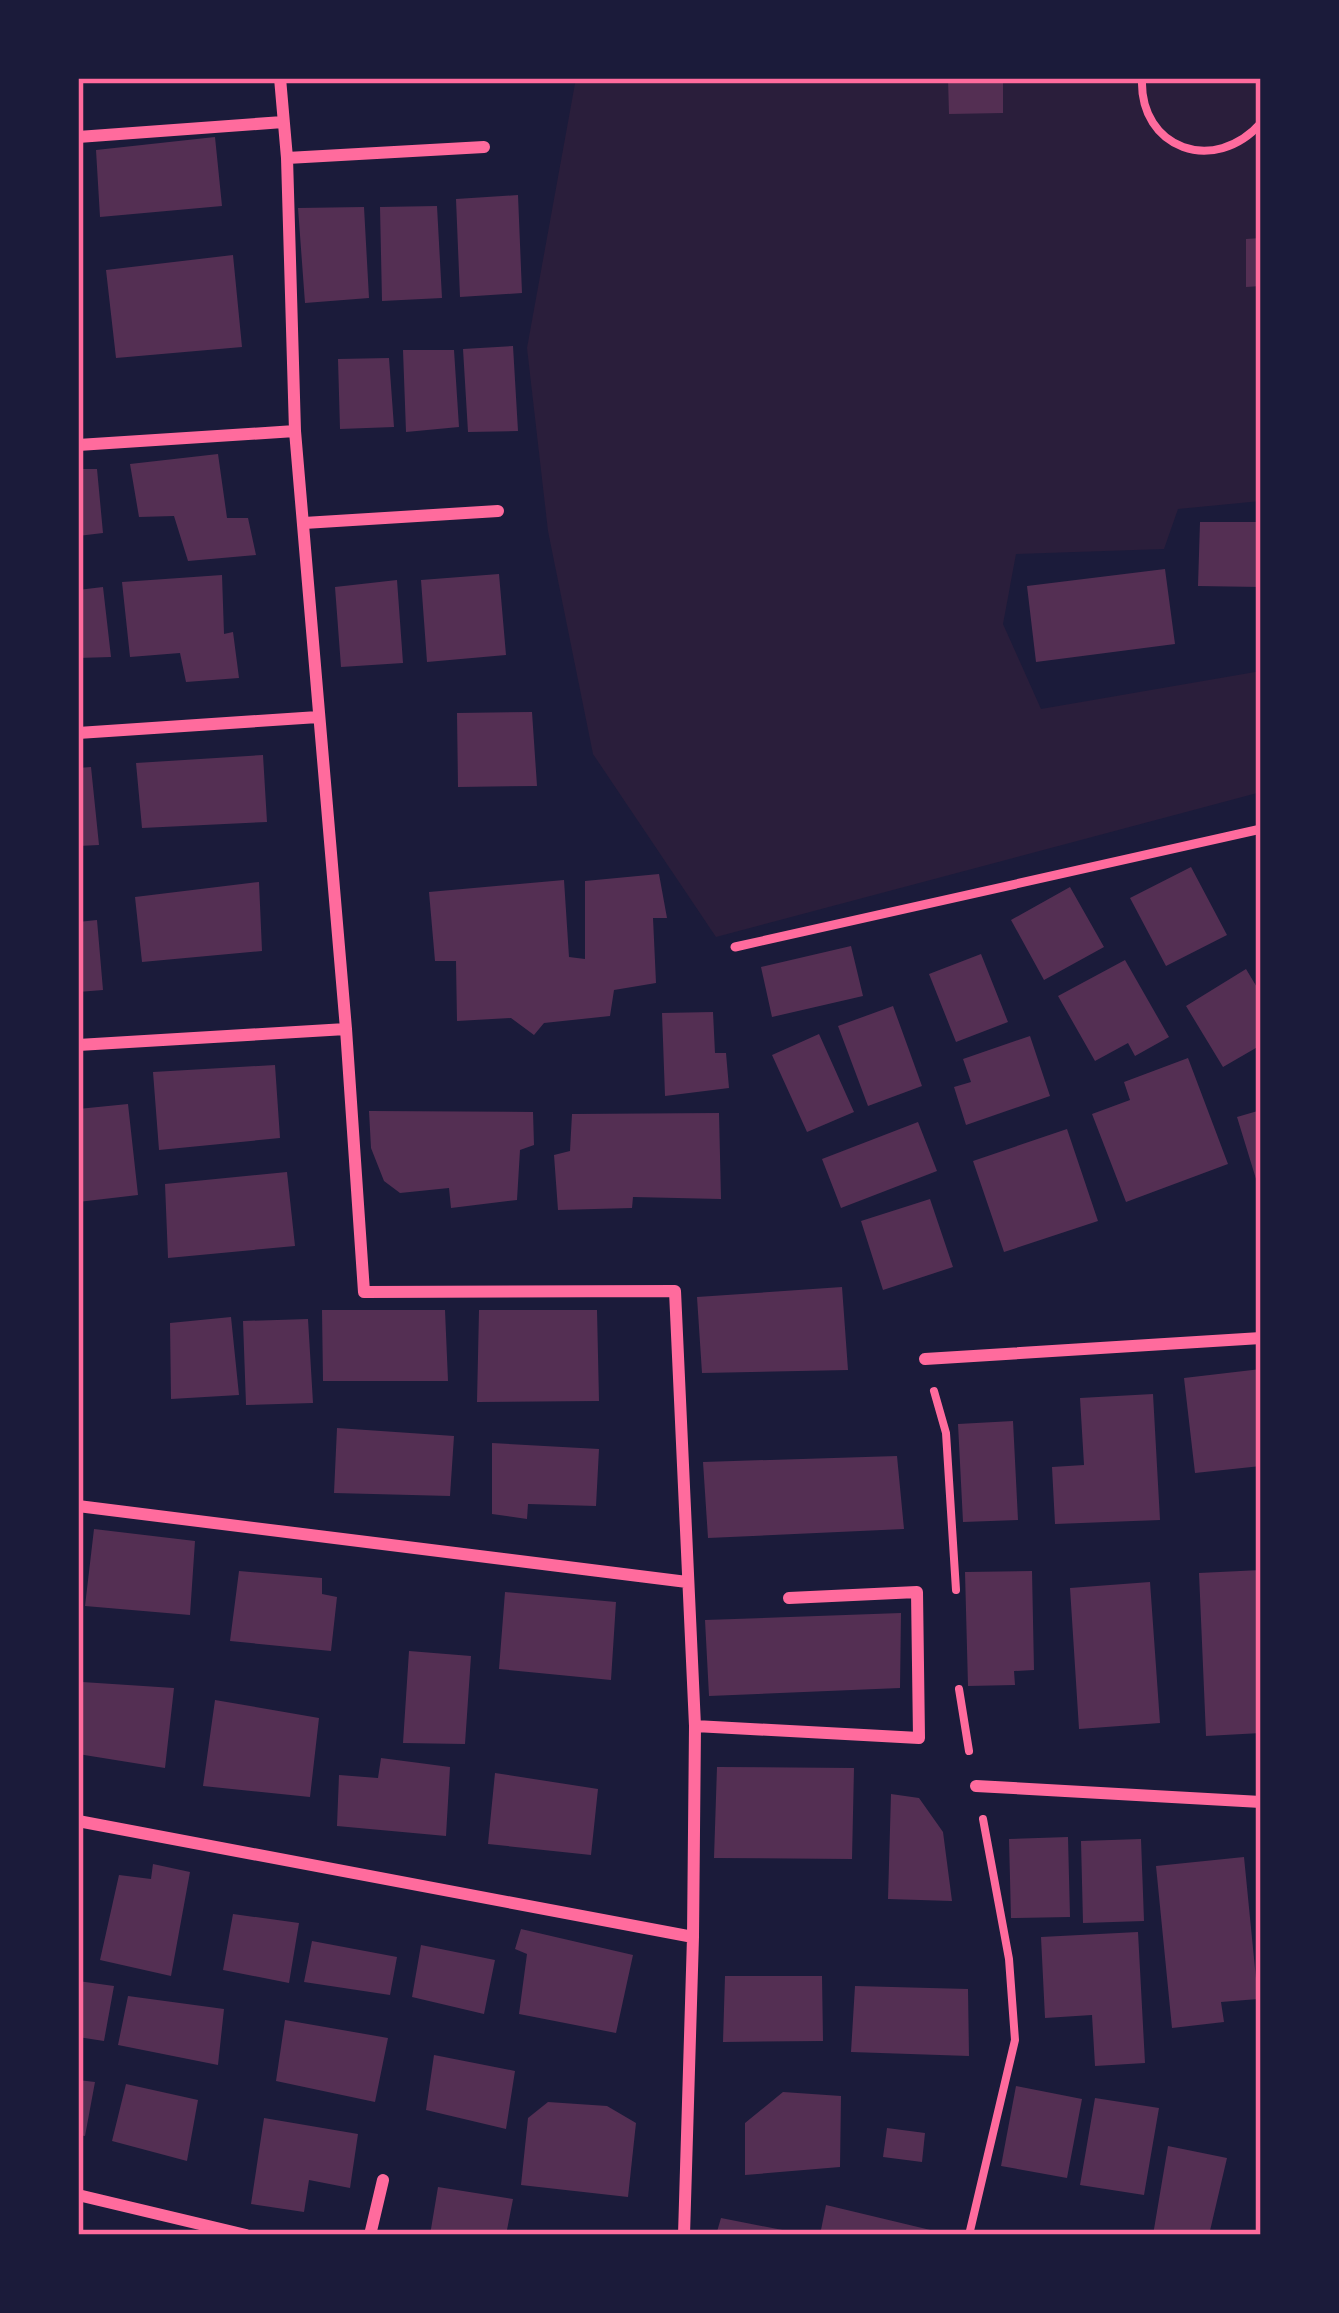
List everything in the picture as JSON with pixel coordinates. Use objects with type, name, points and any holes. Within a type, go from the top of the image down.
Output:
[{"type":"street","points":[[280,78],[295,431],[364,1292],[675,1292],[695,1726],[684,2235]]},
{"type":"street","points":[[78,137],[283,122]]},
{"type":"street","points":[[287,158],[484,147]]},
{"type":"street","points":[[78,445],[295,431]]},
{"type":"street","points":[[304,523],[498,511]]},
{"type":"street","points":[[78,733],[318,717]]},
{"type":"street","points":[[78,1045],[346,1029]]},
{"type":"street","points":[[925,1358],[1261,1338]]},
{"type":"street","points":[[78,1506],[687,1582]]},
{"type":"street","points":[[695,1726],[919,1738],[917,1592],[789,1598]]},
{"type":"street","points":[[976,1786],[1261,1802]]},
{"type":"street","points":[[78,1821],[693,1937]]},
{"type":"street","points":[[370,2235],[383,2180]]},
{"type":"street","points":[[78,2194],[246,2235]]},
{"type":"lane","points":[[735,947],[1261,829]]},
{"type":"path","points":[[1142,78],[1143,103],[1151,122],[1184,148],[1226,149],[1261,123]]},
{"type":"shaded area","points":[[576,78],[1261,78],[1261,501],[1178,509],[1164,549],[1016,554],[1003,624],[1041,709],[1261,671],[1261,792],[716,937],[593,754],[548,531],[527,348]]},
{"type":"building","points":[[948,78],[1003,78],[1003,113],[949,114]]},
{"type":"building","points":[[215,137],[222,206],[100,217],[96,150]]},
{"type":"building","points":[[518,195],[522,293],[460,297],[456,199]]},
{"type":"building","points":[[437,206],[442,298],[382,301],[380,207]]},
{"type":"building","points":[[364,207],[369,298],[305,303],[298,208]]},
{"type":"building","points":[[1261,238],[1261,286],[1246,287],[1246,239]]},
{"type":"building","points":[[233,255],[242,347],[116,358],[106,270]]},
{"type":"building","points":[[513,346],[518,431],[468,432],[463,349]]},
{"type":"building","points":[[403,350],[454,350],[459,427],[406,432]]},
{"type":"building","points":[[389,358],[394,427],[340,429],[338,359]]},
{"type":"building","points":[[218,454],[227,518],[248,518],[256,555],[188,561],[174,516],[139,517],[130,464]]},
{"type":"building","points":[[78,469],[97,469],[103,533],[78,536]]},
{"type":"building","points":[[1200,522],[1261,522],[1261,587],[1198,586]]},
{"type":"building","points":[[1165,569],[1175,644],[1036,662],[1027,586]]},
{"type":"building","points":[[499,574],[506,655],[427,662],[421,580]]},
{"type":"building","points":[[222,575],[224,634],[233,632],[239,678],[186,682],[180,653],[130,657],[122,582]]},
{"type":"building","points":[[397,580],[403,663],[341,667],[335,587]]},
{"type":"building","points":[[103,587],[111,657],[78,658],[78,590]]},
{"type":"building","points":[[532,712],[537,786],[458,787],[457,713]]},
{"type":"building","points":[[263,755],[267,822],[142,828],[136,763]]},
{"type":"building","points":[[91,767],[99,845],[78,846],[78,768]]},
{"type":"building","points":[[1191,867],[1227,935],[1166,966],[1130,898]]},
{"type":"building","points":[[659,874],[667,918],[653,918],[656,983],[614,990],[610,1016],[544,1023],[534,1035],[511,1018],[457,1021],[456,961],[435,961],[429,892],[564,880],[569,957],[585,959],[585,881]]},
{"type":"building","points":[[259,882],[262,951],[142,962],[135,897]]},
{"type":"building","points":[[1070,887],[1104,947],[1044,980],[1011,920]]},
{"type":"building","points":[[97,920],[103,990],[78,992],[78,922]]},
{"type":"building","points":[[851,946],[863,996],[772,1017],[761,967]]},
{"type":"building","points":[[981,954],[1008,1022],[956,1042],[929,974]]},
{"type":"building","points":[[1125,960],[1169,1037],[1135,1056],[1128,1043],[1095,1061],[1058,996]]},
{"type":"building","points":[[1246,969],[1261,994],[1261,1045],[1223,1067],[1186,1006]]},
{"type":"building","points":[[893,1006],[922,1086],[868,1106],[838,1026]]},
{"type":"building","points":[[713,1012],[715,1053],[726,1053],[729,1088],[665,1096],[662,1013]]},
{"type":"building","points":[[819,1034],[854,1112],[807,1132],[772,1055]]},
{"type":"building","points":[[1030,1036],[1050,1096],[966,1125],[954,1087],[971,1082],[963,1059]]},
{"type":"building","points":[[1188,1058],[1228,1164],[1126,1202],[1092,1114],[1130,1100],[1124,1082]]},
{"type":"building","points":[[275,1065],[280,1138],[159,1150],[153,1072]]},
{"type":"building","points":[[128,1104],[138,1195],[78,1202],[78,1109]]},
{"type":"building","points":[[1261,1110],[1261,1192],[1260,1192],[1237,1117]]},
{"type":"building","points":[[369,1111],[533,1112],[534,1145],[520,1150],[517,1200],[451,1208],[449,1188],[400,1193],[384,1181],[371,1148]]},
{"type":"building","points":[[719,1113],[721,1199],[633,1197],[632,1208],[558,1210],[554,1155],[570,1151],[572,1114]]},
{"type":"building","points":[[918,1122],[937,1171],[841,1208],[822,1159]]},
{"type":"building","points":[[1067,1129],[1098,1221],[1004,1252],[973,1161]]},
{"type":"building","points":[[287,1172],[295,1246],[168,1258],[165,1184]]},
{"type":"building","points":[[930,1199],[953,1267],[883,1290],[861,1221]]},
{"type":"building","points":[[842,1287],[848,1370],[702,1373],[697,1297]]},
{"type":"building","points":[[322,1310],[445,1310],[448,1381],[323,1381]]},
{"type":"building","points":[[479,1310],[597,1310],[599,1401],[477,1402]]},
{"type":"building","points":[[231,1317],[239,1395],[171,1399],[170,1323]]},
{"type":"building","points":[[308,1319],[313,1403],[246,1405],[243,1321]]},
{"type":"building","points":[[1261,1369],[1261,1466],[1195,1473],[1184,1378]]},
{"type":"building","points":[[1153,1394],[1160,1520],[1055,1524],[1052,1467],[1084,1465],[1080,1398]]},
{"type":"building","points":[[1013,1421],[1018,1520],[963,1522],[958,1424]]},
{"type":"building","points":[[337,1428],[454,1436],[450,1496],[334,1493]]},
{"type":"building","points":[[492,1443],[599,1449],[596,1506],[528,1504],[527,1519],[492,1514]]},
{"type":"building","points":[[897,1456],[904,1529],[708,1538],[703,1462]]},
{"type":"building","points":[[94,1529],[195,1541],[190,1615],[85,1606]]},
{"type":"building","points":[[1261,1570],[1261,1733],[1206,1736],[1199,1573]]},
{"type":"building","points":[[239,1571],[322,1578],[322,1594],[337,1597],[331,1651],[230,1641]]},
{"type":"building","points":[[1032,1571],[1034,1670],[1014,1671],[1015,1685],[968,1686],[965,1572]]},
{"type":"building","points":[[1150,1582],[1160,1723],[1079,1729],[1070,1588]]},
{"type":"building","points":[[505,1592],[616,1602],[611,1680],[499,1669]]},
{"type":"building","points":[[901,1613],[900,1688],[709,1696],[705,1620]]},
{"type":"building","points":[[409,1651],[471,1656],[465,1744],[403,1743]]},
{"type":"building","points":[[82,1682],[174,1688],[165,1768],[78,1754]]},
{"type":"building","points":[[215,1700],[319,1718],[310,1797],[203,1786]]},
{"type":"building","points":[[381,1758],[450,1767],[446,1836],[337,1826],[339,1775],[378,1778]]},
{"type":"building","points":[[717,1767],[854,1768],[852,1859],[714,1858]]},
{"type":"building","points":[[495,1773],[598,1789],[591,1855],[488,1844]]},
{"type":"building","points":[[891,1794],[919,1798],[943,1832],[952,1901],[888,1899]]},
{"type":"building","points":[[1068,1837],[1070,1917],[1011,1918],[1009,1839]]},
{"type":"building","points":[[1141,1839],[1144,1921],[1083,1923],[1081,1841]]},
{"type":"building","points":[[1244,1857],[1258,1999],[1221,2002],[1224,2022],[1172,2028],[1156,1866]]},
{"type":"building","points":[[153,1864],[190,1872],[171,1976],[100,1960],[119,1875],[151,1879]]},
{"type":"building","points":[[233,1914],[299,1923],[289,1983],[223,1970]]},
{"type":"building","points":[[521,1929],[633,1955],[616,2033],[519,2014],[527,1954],[515,1949]]},
{"type":"building","points":[[1138,1932],[1145,2063],[1095,2066],[1092,2015],[1045,2018],[1041,1937]]},
{"type":"building","points":[[312,1941],[397,1957],[390,1995],[304,1982]]},
{"type":"building","points":[[421,1945],[495,1960],[484,2014],[412,1997]]},
{"type":"building","points":[[725,1976],[822,1976],[823,2041],[723,2042]]},
{"type":"building","points":[[78,1981],[114,1986],[104,2041],[78,2037]]},
{"type":"building","points":[[855,1986],[968,1989],[969,2056],[851,2052]]},
{"type":"building","points":[[128,1996],[224,2009],[218,2065],[118,2045]]},
{"type":"building","points":[[285,2020],[388,2038],[375,2102],[276,2081]]},
{"type":"building","points":[[434,2055],[515,2071],[506,2129],[426,2110]]},
{"type":"building","points":[[78,2080],[95,2082],[85,2136],[78,2135]]},
{"type":"building","points":[[126,2084],[198,2100],[187,2161],[112,2141]]},
{"type":"building","points":[[1016,2086],[1082,2099],[1067,2178],[1001,2166]]},
{"type":"building","points":[[783,2092],[841,2096],[840,2167],[745,2175],[745,2123]]},
{"type":"building","points":[[1095,2098],[1159,2108],[1144,2195],[1080,2185]]},
{"type":"building","points":[[548,2102],[607,2106],[636,2123],[628,2197],[521,2185],[528,2118]]},
{"type":"building","points":[[264,2118],[358,2134],[350,2188],[309,2180],[304,2212],[251,2204]]},
{"type":"building","points":[[887,2128],[925,2133],[922,2162],[883,2157]]},
{"type":"building","points":[[1168,2146],[1227,2158],[1209,2235],[1153,2235]]},
{"type":"building","points":[[438,2187],[513,2199],[506,2235],[430,2235]]},
{"type":"building","points":[[826,2205],[943,2233],[943,2235],[820,2235]]},
{"type":"building","points":[[721,2218],[798,2233],[798,2235],[716,2235]]}]
